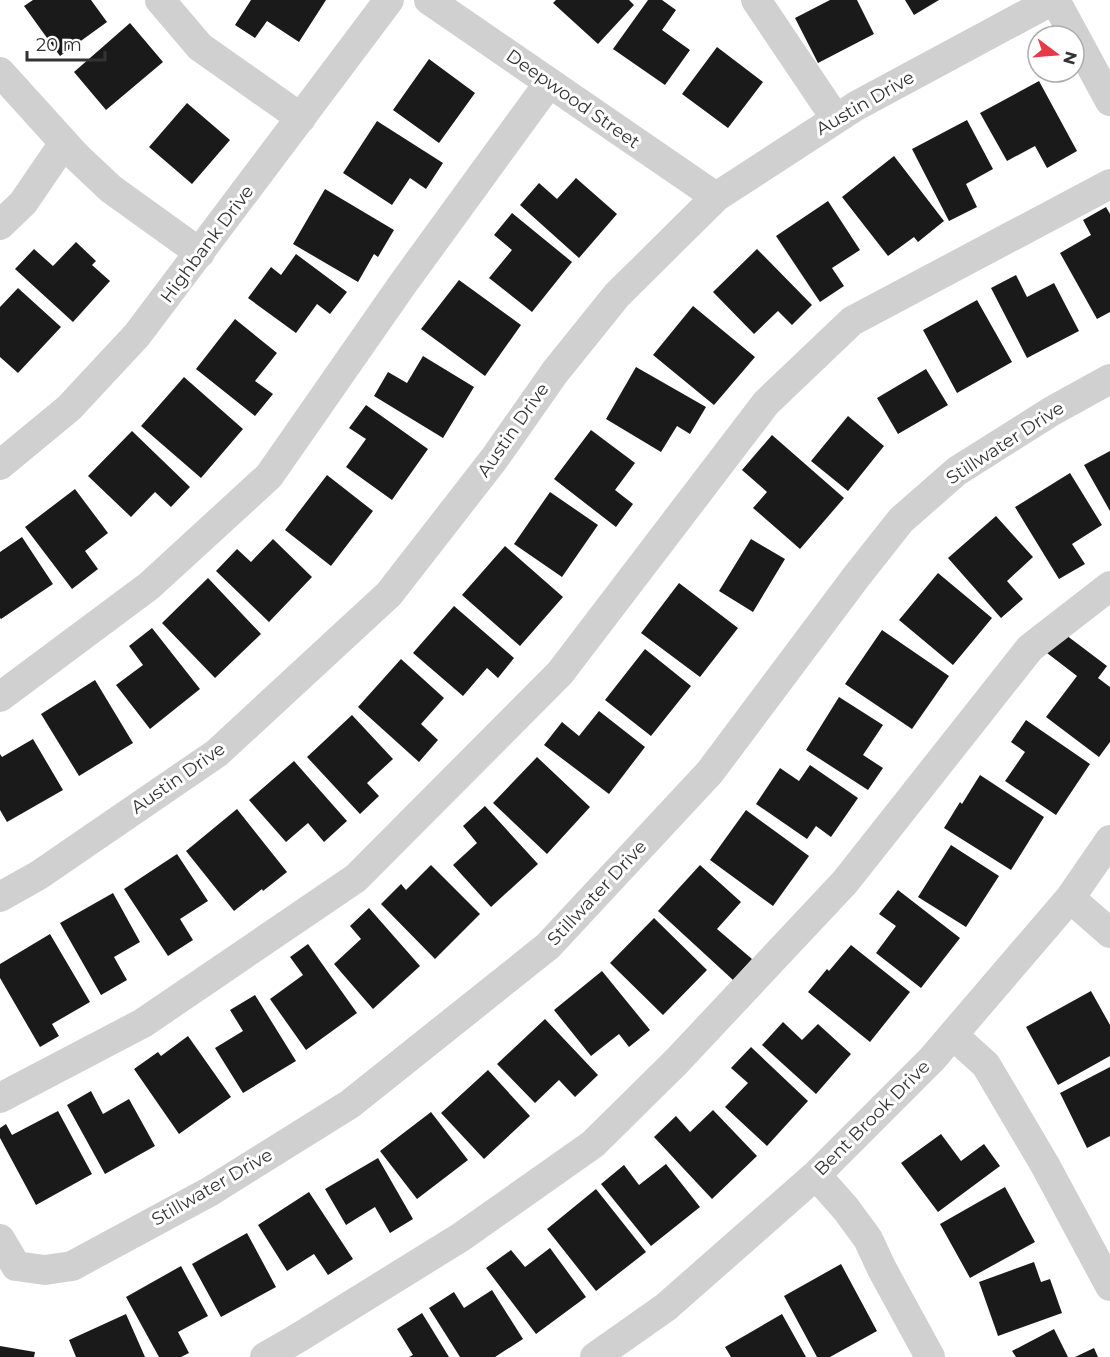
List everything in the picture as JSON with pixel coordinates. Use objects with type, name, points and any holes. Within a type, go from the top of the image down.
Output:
[{"type":"street","points":[[160,0],[200,47],[301,118]]},
{"type":"street","name":"Highbank Drive","points":[[0,465],[69,408],[137,335],[389,0]]},
{"type":"street","name":"Deepwood Street","points":[[429,0],[716,197]]},
{"type":"street","points":[[756,0],[836,119]]},
{"type":"street","points":[[1054,0],[1110,101]]},
{"type":"street","name":"Austin Drive","points":[[0,897],[39,875],[217,753],[389,594],[494,459],[555,372],[610,304],[716,197],[856,106],[1054,0]]},
{"type":"street","points":[[0,72],[77,157],[111,189],[200,253]]},
{"type":"street","points":[[0,698],[149,586],[269,476],[402,285],[549,82]]},
{"type":"street","points":[[0,225],[23,204],[64,143]]},
{"type":"street","points":[[0,1098],[143,1023],[356,878],[560,673],[766,403],[852,321],[1110,184]]},
{"type":"street","name":"Stillwater Drive","points":[[0,1239],[16,1266],[45,1270],[72,1266],[209,1192],[350,1104],[548,946],[710,772],[901,520],[957,471],[1052,411],[1110,379]]},
{"type":"street","points":[[265,1357],[461,1237],[593,1144],[677,1061],[845,882],[1030,648],[1110,586]]},
{"type":"street","name":"Bent Brook Drive","points":[[595,1357],[666,1307],[816,1175],[932,1059],[1070,898],[1110,840]]},
{"type":"street","points":[[1070,898],[1110,933]]},
{"type":"street","points":[[953,1035],[986,1065],[1045,1165],[1110,1286]]},
{"type":"street","points":[[816,1175],[846,1209],[868,1239],[930,1357]]},
{"type":"building","points":[[33,0],[91,0],[107,22],[60,56],[24,6]]},
{"type":"building","points":[[251,0],[326,0],[299,42],[267,21],[255,38],[235,25]]},
{"type":"building","points":[[556,0],[629,0],[634,5],[598,44],[553,3]]},
{"type":"building","points":[[648,0],[662,0],[676,10],[662,30],[690,50],[665,85],[613,49]]},
{"type":"building","points":[[830,0],[857,0],[874,34],[818,63],[795,18]]},
{"type":"building","points":[[905,0],[939,0],[914,15]]},
{"type":"building","points":[[130,23],[163,62],[106,110],[74,72]]},
{"type":"building","points":[[717,47],[763,82],[728,128],[682,94]]},
{"type":"building","points":[[429,59],[475,93],[439,143],[393,110]]},
{"type":"building","points":[[1033,84],[1041,84],[1077,151],[1047,168],[1035,146],[1007,161],[980,113]]},
{"type":"building","points":[[187,103],[230,140],[192,184],[149,147]]},
{"type":"building","points":[[967,120],[993,169],[966,184],[977,207],[949,221],[912,149]]},
{"type":"building","points":[[377,121],[443,163],[426,189],[410,178],[392,205],[343,173]]},
{"type":"building","points":[[894,156],[944,221],[918,242],[914,237],[888,256],[842,197]]},
{"type":"building","points":[[576,178],[617,214],[579,258],[520,205],[539,183],[557,199]]},
{"type":"building","points":[[325,189],[394,230],[378,257],[374,254],[358,282],[293,244]]},
{"type":"building","points":[[828,201],[860,250],[832,268],[844,286],[820,302],[776,236]]},
{"type":"building","points":[[1106,207],[1110,214],[1110,312],[1097,319],[1060,253],[1091,235],[1083,220]]},
{"type":"building","points":[[512,213],[572,262],[532,312],[489,278],[512,250],[494,235]]},
{"type":"building","points":[[76,242],[96,261],[92,265],[110,281],[73,322],[15,269],[34,249],[53,266]]},
{"type":"building","points":[[757,249],[812,305],[792,325],[778,311],[754,334],[713,292]]},
{"type":"building","points":[[296,254],[347,292],[330,314],[317,304],[296,333],[248,298],[271,267],[281,275]]},
{"type":"building","points":[[1016,275],[1027,297],[1054,283],[1079,331],[1027,358],[991,288]]},
{"type":"building","points":[[459,280],[521,325],[485,376],[421,329]]},
{"type":"building","points":[[18,288],[61,327],[18,373],[0,357],[0,307]]},
{"type":"building","points":[[977,300],[1012,362],[957,393],[923,330]]},
{"type":"building","points":[[693,306],[755,357],[714,405],[653,355]]},
{"type":"building","points":[[235,319],[277,353],[255,381],[273,394],[255,416],[196,369]]},
{"type":"building","points":[[423,356],[474,387],[443,438],[374,396],[388,372],[407,383]]},
{"type":"building","points":[[636,367],[706,407],[690,434],[677,426],[661,452],[606,419]]},
{"type":"building","points":[[926,369],[948,405],[898,434],[877,398]]},
{"type":"building","points":[[184,377],[243,429],[201,478],[141,426]]},
{"type":"building","points":[[366,405],[428,449],[392,500],[346,467],[366,439],[349,428]]},
{"type":"building","points":[[848,416],[884,446],[848,491],[811,461]]},
{"type":"building","points":[[591,430],[635,463],[615,490],[633,504],[616,527],[554,479]]},
{"type":"building","points":[[132,431],[190,487],[171,507],[155,492],[131,517],[88,476]]},
{"type":"building","points":[[772,435],[844,498],[800,549],[753,508],[767,492],[742,470]]},
{"type":"building","points":[[1110,451],[1110,511],[1084,465]]},
{"type":"building","points":[[1070,473],[1102,525],[1072,544],[1085,564],[1059,579],[1015,507]]},
{"type":"building","points":[[327,475],[373,511],[331,566],[285,530]]},
{"type":"building","points":[[75,489],[108,533],[85,551],[98,569],[72,589],[25,527]]},
{"type":"building","points":[[550,492],[598,525],[562,577],[514,544]]},
{"type":"building","points":[[996,516],[1033,557],[1007,581],[1023,599],[1001,618],[948,558]]},
{"type":"building","points":[[22,537],[53,584],[1,619],[0,552]]},
{"type":"building","points":[[273,539],[312,577],[269,622],[216,571],[237,549],[251,562]]},
{"type":"building","points":[[751,539],[785,559],[753,612],[719,591]]},
{"type":"building","points":[[505,546],[563,597],[520,646],[462,595]]},
{"type":"building","points":[[938,573],[992,618],[953,665],[899,620]]},
{"type":"building","points":[[208,578],[261,634],[215,678],[162,623]]},
{"type":"building","points":[[679,583],[738,628],[700,677],[641,633]]},
{"type":"building","points":[[454,606],[514,658],[498,678],[487,668],[463,696],[413,653]]},
{"type":"building","points":[[152,628],[200,689],[150,729],[116,685],[143,665],[129,646]]},
{"type":"building","points":[[882,630],[949,676],[912,729],[845,684]]},
{"type":"building","points":[[1062,632],[1107,666],[1098,678],[1110,687],[1110,742],[1099,757],[1046,717],[1077,676],[1047,653]]},
{"type":"building","points":[[645,649],[691,686],[651,736],[605,700]]},
{"type":"building","points":[[401,659],[444,698],[421,724],[438,740],[419,762],[358,707]]},
{"type":"building","points":[[95,680],[133,743],[79,776],[41,714]]},
{"type":"building","points":[[839,697],[883,725],[863,755],[883,768],[868,790],[806,750]]},
{"type":"building","points":[[599,711],[645,747],[609,794],[544,745],[562,722],[579,736]]},
{"type":"building","points":[[352,715],[393,759],[367,783],[379,796],[360,814],[307,757]]},
{"type":"building","points":[[1026,720],[1090,764],[1056,815],[1005,781],[1025,752],[1011,742]]},
{"type":"building","points":[[33,739],[63,790],[7,822],[0,810],[0,754],[2,757]]},
{"type":"building","points":[[537,757],[590,807],[547,854],[493,803]]},
{"type":"building","points":[[294,761],[347,821],[324,842],[308,823],[286,842],[249,800]]},
{"type":"building","points":[[810,765],[858,798],[831,837],[816,826],[807,839],[756,804],[780,768],[799,781]]},
{"type":"building","points":[[980,775],[1044,817],[1011,870],[944,828]]},
{"type":"building","points":[[485,806],[538,864],[491,907],[453,865],[477,843],[463,826]]},
{"type":"building","points":[[237,809],[287,872],[234,911],[186,851]]},
{"type":"building","points":[[746,810],[809,856],[773,906],[710,860]]},
{"type":"building","points":[[951,845],[999,876],[966,927],[918,897]]},
{"type":"building","points":[[177,854],[208,901],[180,919],[193,940],[168,956],[124,889]]},
{"type":"building","points":[[431,865],[480,914],[435,959],[381,904],[401,884],[406,890]]},
{"type":"building","points":[[700,865],[741,902],[717,929],[752,959],[733,980],[658,911]]},
{"type":"building","points":[[898,890],[960,938],[921,988],[876,953],[896,926],[879,914]]},
{"type":"building","points":[[113,893],[140,942],[114,957],[127,980],[101,995],[60,923]]},
{"type":"building","points":[[369,908],[420,966],[373,1009],[334,964],[361,939],[350,926]]},
{"type":"building","points":[[654,918],[707,970],[663,1015],[610,963]]},
{"type":"building","points":[[50,934],[90,1002],[52,1024],[59,1036],[40,1047],[0,978],[0,964]]},
{"type":"building","points":[[308,944],[357,1013],[306,1050],[270,999],[303,975],[290,957]]},
{"type":"building","points":[[851,945],[910,992],[870,1042],[808,992]]},
{"type":"building","points":[[602,971],[650,1030],[629,1047],[619,1034],[591,1056],[554,1010]]},
{"type":"building","points":[[1091,991],[1110,1025],[1110,1056],[1058,1085],[1026,1027]]},
{"type":"building","points":[[255,995],[296,1061],[243,1093],[215,1048],[243,1031],[230,1010]]},
{"type":"building","points":[[545,1019],[598,1075],[575,1097],[559,1080],[535,1103],[497,1064]]},
{"type":"building","points":[[783,1022],[802,1040],[818,1024],[851,1054],[816,1094],[762,1045]]},
{"type":"building","points":[[188,1036],[231,1097],[179,1134],[134,1069],[158,1052],[161,1056]]},
{"type":"building","points":[[751,1047],[808,1101],[767,1146],[725,1107],[748,1083],[731,1068]]},
{"type":"building","points":[[1110,1067],[1110,1136],[1087,1148],[1060,1093]]},
{"type":"building","points":[[488,1070],[530,1116],[484,1159],[441,1113]]},
{"type":"building","points":[[91,1091],[103,1114],[129,1099],[155,1146],[105,1174],[67,1105]]},
{"type":"building","points":[[713,1110],[757,1156],[712,1199],[654,1137],[676,1116],[690,1132]]},
{"type":"building","points":[[58,1111],[92,1174],[36,1205],[0,1138],[0,1128],[6,1124],[12,1135]]},
{"type":"building","points":[[431,1112],[468,1160],[417,1199],[380,1151]]},
{"type":"building","points":[[941,1134],[961,1161],[984,1144],[1000,1166],[938,1212],[901,1163]]},
{"type":"building","points":[[378,1158],[413,1219],[390,1233],[375,1207],[346,1225],[325,1189]]},
{"type":"building","points":[[666,1164],[700,1207],[651,1246],[601,1184],[624,1165],[639,1185]]},
{"type":"building","points":[[1005,1187],[1035,1242],[970,1278],[940,1224]]},
{"type":"building","points":[[596,1189],[646,1252],[596,1291],[547,1229]]},
{"type":"building","points":[[309,1192],[353,1259],[328,1275],[314,1254],[287,1271],[258,1225]]},
{"type":"building","points":[[247,1233],[276,1287],[221,1317],[192,1264]]},
{"type":"building","points":[[550,1248],[586,1297],[536,1334],[486,1268],[511,1250],[525,1267]]},
{"type":"building","points":[[1034,1262],[1041,1282],[1050,1279],[1062,1313],[998,1336],[979,1282]]},
{"type":"building","points":[[841,1264],[877,1331],[830,1357],[817,1357],[784,1296]]},
{"type":"building","points":[[181,1266],[208,1316],[178,1332],[189,1353],[181,1357],[159,1357],[126,1297]]},
{"type":"building","points":[[492,1290],[523,1339],[495,1357],[460,1357],[429,1308],[454,1292],[464,1308]]},
{"type":"building","points":[[422,1313],[449,1357],[409,1357],[413,1355],[397,1329]]},
{"type":"building","points":[[126,1314],[145,1357],[76,1357],[69,1340]]},
{"type":"building","points":[[782,1314],[806,1357],[731,1357],[725,1347]]},
{"type":"building","points":[[1054,1329],[1068,1357],[1016,1357],[1012,1351]]},
{"type":"building","points":[[0,1346],[35,1352],[34,1357],[0,1357]]},
{"type":"building","points":[[1094,1348],[1098,1357],[1075,1357]]}]
